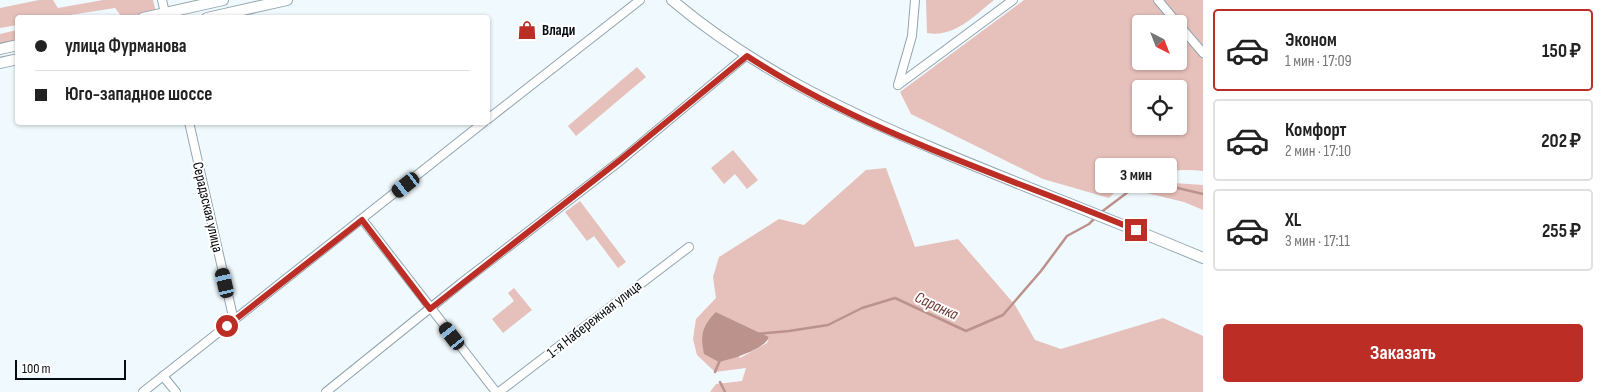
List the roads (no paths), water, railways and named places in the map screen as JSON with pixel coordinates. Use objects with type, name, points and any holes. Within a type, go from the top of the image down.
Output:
[{"type":"main road","points":[[165,15],[223,0]]},
{"type":"main road","points":[[220,15],[287,0]]},
{"type":"main road","points":[[672,0],[747,56],[881,128],[1203,258]]},
{"type":"main road","points":[[0,49],[15,46]]},
{"type":"main road","points":[[0,63],[15,60]]},
{"type":"street","points":[[162,0],[165,15]]},
{"type":"street","points":[[490,117],[640,0]]},
{"type":"street","points":[[914,0],[912,36],[898,85],[1013,0]]},
{"type":"street","points":[[1158,0],[1170,15]]},
{"type":"street","points":[[1188,36],[1203,54]]},
{"type":"street","points":[[326,392],[620,160],[747,56]]},
{"type":"street","name":"Серадзская улица","points":[[190,125],[234,321]]},
{"type":"street","points":[[143,392],[480,125]]},
{"type":"street","points":[[362,220],[430,309],[498,392]]},
{"type":"street","name":"1-я Набережная улица","points":[[498,392],[689,247]]},
{"type":"street","points":[[163,376],[176,392]]},
{"type":"waterway","name":"Саранка","points":[[1100,213],[1144,180],[1203,194]]},
{"type":"waterway","name":"Саранка","points":[[757,334],[828,325],[862,308],[895,298],[966,331],[1003,315],[1041,271],[1067,236],[1089,224],[1096,217]]},
{"type":"waterway","name":"Саранка","points":[[715,372],[720,360]]},
{"type":"waterway","name":"Саранка","points":[[720,382],[725,392]]},
{"type":"place","name":"Влади","points":[[527,30]]}]
